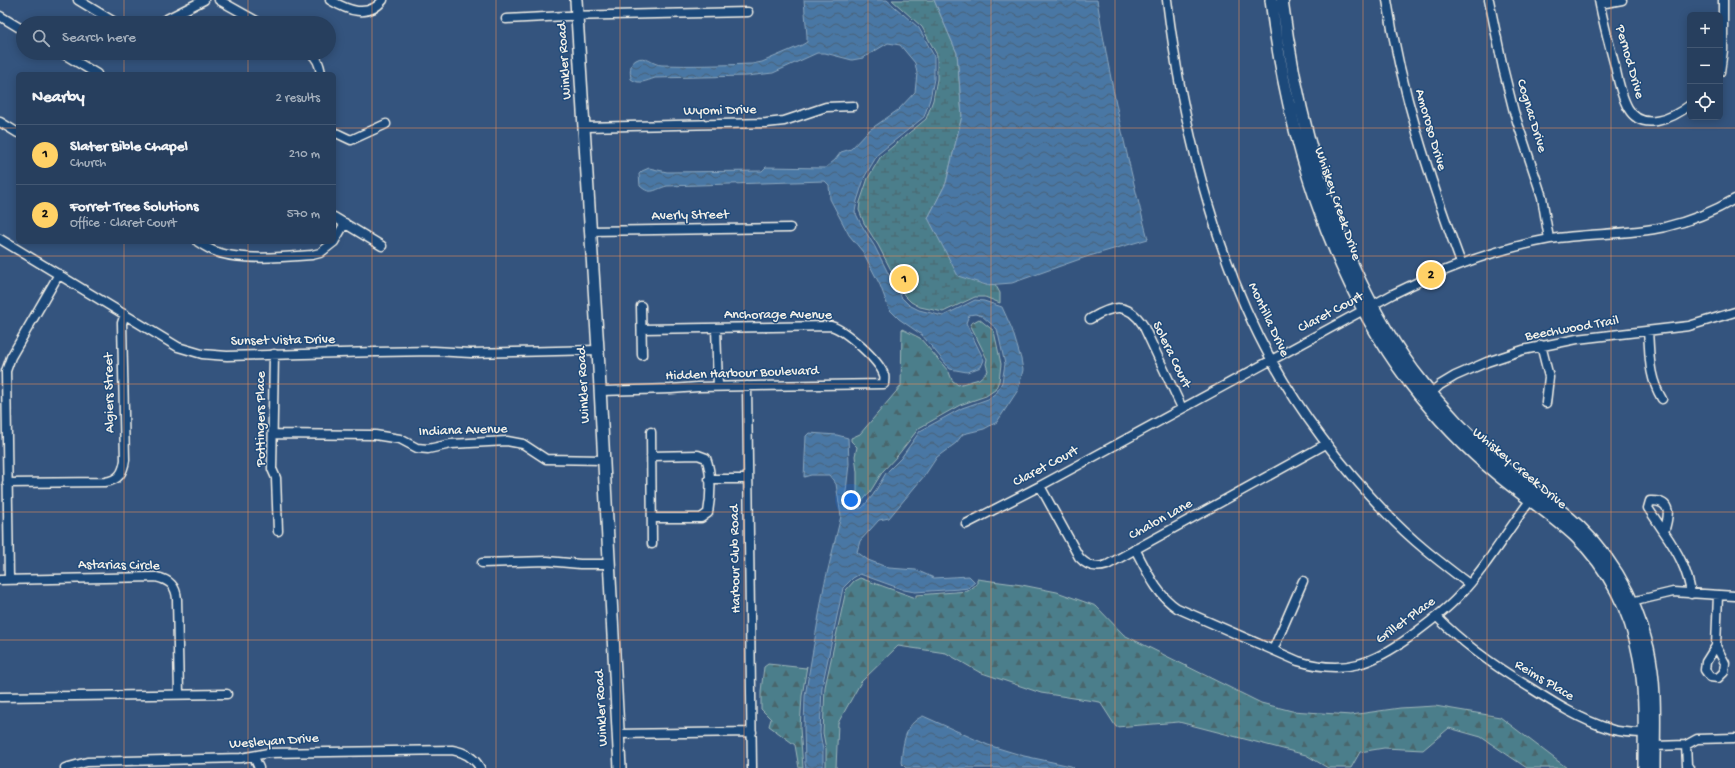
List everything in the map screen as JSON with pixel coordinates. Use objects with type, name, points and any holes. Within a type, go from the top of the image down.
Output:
[{"type":"street","points":[[78,0],[104,16]]},
{"type":"street","points":[[173,16],[204,0]]},
{"type":"street","points":[[219,0],[248,16]]},
{"type":"street","points":[[330,0],[350,10],[358,11],[374,8],[383,0]]},
{"type":"street","name":"Winkler Road","points":[[576,0],[598,350],[620,768]]},
{"type":"street","name":"Montilla Drive","points":[[1167,0],[1175,58],[1185,107],[1207,196],[1234,279],[1244,304],[1272,360],[1305,414],[1326,444],[1363,489],[1388,515],[1430,554],[1469,584]]},
{"type":"street","name":"Whiskey Creek Drive","points":[[1271,0],[1286,86],[1308,172],[1333,247],[1367,309],[1397,347],[1427,397],[1461,426],[1534,497],[1566,514],[1591,538],[1613,566],[1627,603],[1648,650],[1653,688],[1644,768]]},
{"type":"street","name":"Whiskey Creek Drive","points":[[1282,0],[1299,97],[1318,172],[1367,309]]},
{"type":"street","name":"Amoroso Drive","points":[[1387,0],[1400,70],[1418,140],[1431,182],[1461,263]]},
{"type":"street","name":"Cognac Drive","points":[[1489,0],[1508,90],[1542,197],[1549,239]]},
{"type":"street","points":[[1600,2],[1622,0]]},
{"type":"street","points":[[1723,0],[1723,48]]},
{"type":"street","name":"Pernod Drive","points":[[1600,2],[1625,101],[1633,114],[1648,122],[1657,121],[1675,114],[1687,107]]},
{"type":"street","points":[[506,20],[577,16],[748,12]]},
{"type":"street","points":[[0,16],[16,26]]},
{"type":"street","points":[[73,60],[93,72]]},
{"type":"street","points":[[316,60],[320,72]]},
{"type":"street","name":"Wyomi Drive","points":[[584,127],[766,123],[784,121],[826,107],[854,106]]},
{"type":"street","points":[[0,122],[16,132]]},
{"type":"street","points":[[336,133],[351,140],[386,124]]},
{"type":"street","name":"Claret Court","points":[[966,524],[1040,486],[1418,281],[1461,263],[1493,252],[1549,239],[1664,227],[1692,219],[1735,199]]},
{"type":"street","points":[[336,218],[382,246]]},
{"type":"street","points":[[336,239],[345,223]]},
{"type":"street","name":"Averly Street","points":[[590,231],[790,228]]},
{"type":"street","name":"Sunset Vista Drive","points":[[0,238],[178,347],[193,352],[227,356],[434,351],[471,353],[598,350]]},
{"type":"street","points":[[202,244],[216,252],[226,255],[252,257],[312,255],[320,253],[331,244]]},
{"type":"street","points":[[4,579],[7,483],[3,369],[59,274]]},
{"type":"street","points":[[641,306],[642,355]]},
{"type":"street","name":"Solera Court","points":[[1090,319],[1102,312],[1114,308],[1126,310],[1136,316],[1143,325],[1182,408]]},
{"type":"street","name":"Beechwood Trail","points":[[1427,397],[1447,380],[1470,369],[1541,345],[1577,339],[1689,326],[1735,312]]},
{"type":"street","name":"Algiers Street","points":[[7,483],[105,482],[114,481],[123,472],[122,322],[125,314]]},
{"type":"street","name":"Anchorage Avenue","points":[[642,329],[823,326],[839,328],[877,363],[884,375],[884,384]]},
{"type":"street","points":[[716,328],[718,386]]},
{"type":"street","points":[[1648,331],[1653,380],[1662,399]]},
{"type":"street","points":[[1541,345],[1550,378],[1546,403]]},
{"type":"street","name":"Pottingers Place","points":[[274,354],[272,469],[276,478],[278,531]]},
{"type":"street","name":"Hidden Harbour Boulevard","points":[[600,391],[718,386],[884,384]]},
{"type":"street","name":"Harbour Club Road","points":[[747,386],[752,768]]},
{"type":"street","points":[[651,432],[652,544]]},
{"type":"street","name":"Indiana Avenue","points":[[273,434],[375,435],[400,439],[417,448],[428,449],[451,444],[507,441],[523,444],[546,458],[604,460]]},
{"type":"street","name":"Chalon Lane","points":[[1040,486],[1079,557],[1084,563],[1091,567],[1100,567],[1326,444]]},
{"type":"street","points":[[652,456],[698,456],[706,458],[709,465],[708,513],[701,518],[652,518]]},
{"type":"street","points":[[709,479],[748,479]]},
{"type":"street","name":"Grillet Place","points":[[1135,549],[1158,591],[1170,603],[1185,612],[1298,661],[1314,666],[1341,667],[1359,664],[1386,654],[1437,617],[1469,584],[1534,497]]},
{"type":"street","points":[[1664,532],[1684,565],[1690,582],[1691,594]]},
{"type":"street","points":[[482,563],[547,560],[580,564],[610,564]]},
{"type":"street","name":"Astarias Circle","points":[[4,579],[156,577],[165,579],[172,583],[176,590],[177,599],[179,694]]},
{"type":"street","points":[[1273,650],[1303,581]]},
{"type":"street","points":[[1627,603],[1673,592],[1735,596]]},
{"type":"street","points":[[1716,646],[1718,595]]},
{"type":"street","name":"Reims Place","points":[[1437,617],[1484,658],[1542,696],[1580,716],[1610,729],[1649,733]]},
{"type":"street","points":[[0,696],[227,694]]},
{"type":"street","points":[[618,734],[752,732]]},
{"type":"street","name":"Whiskey Creek Drive","points":[[1649,733],[1654,746],[1654,768]]},
{"type":"street","points":[[1654,746],[1686,745],[1697,739],[1735,738]]},
{"type":"street","points":[[1686,745],[1687,765],[1689,768]]},
{"type":"street","name":"Wesleyan Drive","points":[[65,768],[94,762],[254,757],[268,753],[452,750],[471,757],[480,768]]},
{"type":"street","points":[[254,757],[259,768]]},
{"type":"green space","points":[[892,0],[934,0],[957,53],[962,116],[946,183],[928,218],[986,285],[995,284],[1000,293],[1000,303],[985,297],[975,297],[943,312],[920,307],[911,302],[904,295],[878,245],[864,223],[859,210],[860,202],[868,178],[881,156],[926,119],[933,100],[937,79],[937,55],[922,27]]},
{"type":"green space","points":[[979,319],[994,331],[1001,364],[999,381],[995,390],[986,396],[960,405],[919,428],[898,455],[883,471],[870,492],[860,504],[857,504],[857,472],[855,456],[857,447],[851,441],[851,438],[860,434],[901,386],[902,329],[920,338],[949,372],[952,380],[958,385],[979,379],[988,371],[986,364],[987,359],[970,324]]},
{"type":"green space","points":[[860,578],[916,598],[916,595],[968,591],[977,584],[977,579],[1022,585],[1057,592],[1096,606],[1124,635],[1261,703],[1292,711],[1351,715],[1400,708],[1435,706],[1500,717],[1567,768],[1527,768],[1481,737],[1449,728],[1423,750],[1384,748],[1360,752],[1351,768],[1328,768],[1306,755],[1179,722],[1116,727],[1100,702],[1041,693],[979,672],[946,653],[898,646],[861,682],[838,723],[836,768],[826,768],[826,749],[823,733],[825,687],[846,590],[854,581]]},
{"type":"green space","points":[[768,664],[806,668],[807,666],[802,696],[800,728],[803,768],[799,768],[795,745],[769,726],[771,719],[761,709],[761,691],[764,667]]},
{"type":"water","points":[[804,0],[887,0],[919,28],[934,56],[934,79],[930,99],[924,117],[878,154],[865,176],[855,212],[892,281],[899,290],[901,297],[909,305],[919,310],[943,316],[975,300],[984,301],[1002,307],[1012,329],[1023,370],[1018,390],[997,422],[984,429],[963,434],[956,443],[937,457],[925,475],[889,518],[879,520],[860,541],[857,552],[868,560],[889,568],[916,570],[934,578],[969,576],[975,582],[968,588],[915,592],[904,590],[860,574],[853,578],[843,588],[822,687],[820,733],[823,750],[823,768],[806,768],[804,728],[805,696],[824,586],[841,516],[836,484],[829,475],[811,475],[804,477],[806,436],[809,433],[837,435],[848,438],[849,464],[845,501],[855,508],[862,508],[873,495],[886,473],[901,458],[920,431],[962,408],[988,399],[997,392],[1002,382],[1005,364],[997,329],[982,316],[975,314],[969,315],[966,323],[984,360],[981,367],[967,372],[950,369],[922,335],[899,319],[889,309],[880,285],[863,252],[849,235],[830,199],[829,185],[825,181],[667,186],[653,191],[647,191],[640,186],[639,174],[649,168],[667,172],[762,171],[766,167],[825,168],[835,160],[841,152],[851,149],[868,131],[898,110],[915,92],[917,73],[915,63],[900,45],[888,43],[863,58],[852,60],[825,53],[817,53],[773,73],[747,76],[655,78],[640,82],[631,79],[631,66],[639,58],[646,59],[658,65],[752,64],[762,62],[802,45],[807,42]]},
{"type":"water","points":[[934,0],[1097,0],[1120,120],[1148,239],[1086,257],[1012,283],[986,285],[958,276],[928,218],[946,183],[962,116],[957,53]]},
{"type":"water","points":[[923,716],[988,745],[1024,756],[1071,766],[1074,768],[906,768],[901,763],[904,742],[908,730],[912,724]]},
{"type":"place","name":"Forret Tree Solutions","points":[[1431,275]]},
{"type":"place","name":"Slater Bible Chapel","points":[[904,279]]}]
